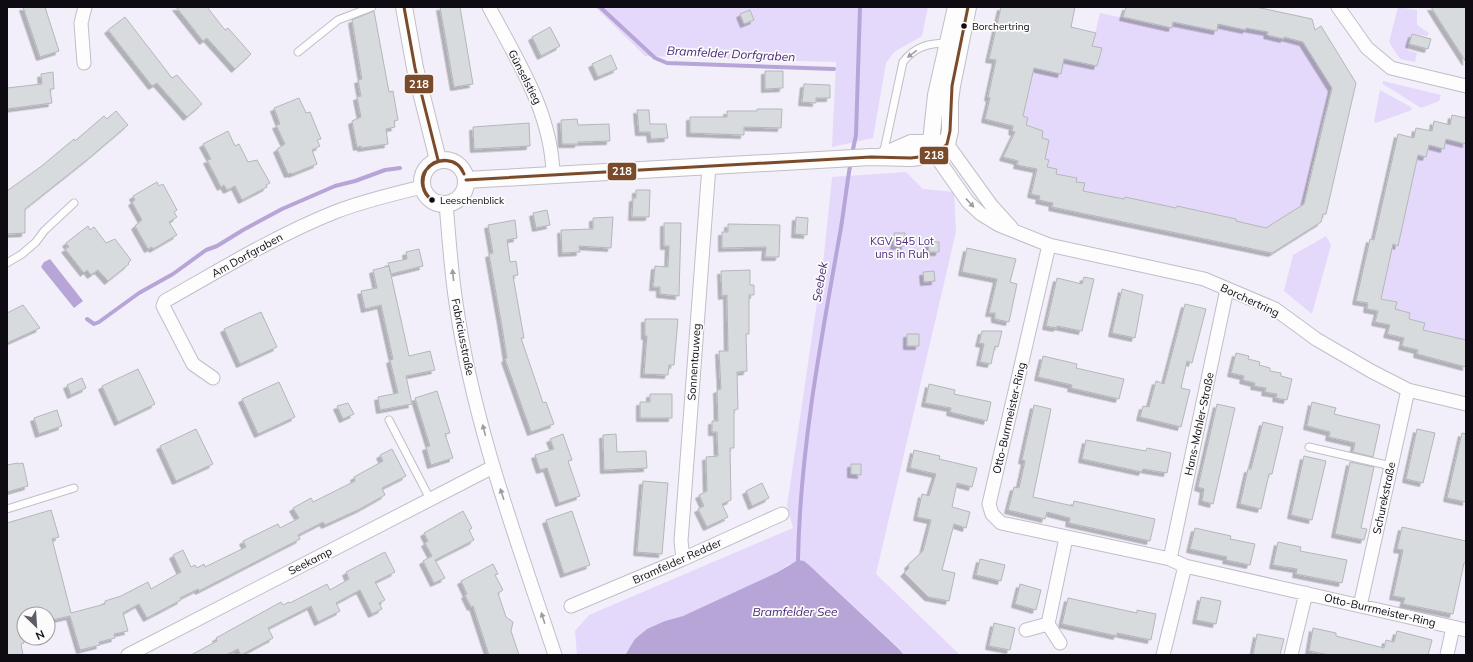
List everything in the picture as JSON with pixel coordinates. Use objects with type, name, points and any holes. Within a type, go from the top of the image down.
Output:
[{"type":"street","points":[[84,63],[81,23],[85,7]]},
{"type":"street","points":[[404,7],[415,68],[438,160]]},
{"type":"street","name":"Günselstieg","points":[[489,7],[538,102],[553,154],[553,175]]},
{"type":"street","points":[[466,180],[842,158],[883,156],[911,158],[946,144],[950,131],[950,101],[956,7]]},
{"type":"street","points":[[883,156],[911,143],[923,127],[968,7]]},
{"type":"street","points":[[1338,7],[1366,48],[1391,68],[1466,86]]},
{"type":"street","points":[[933,148],[936,95]]},
{"type":"street","points":[[911,143],[933,148]]},
{"type":"street","name":"Borchertring","points":[[946,144],[991,206],[1018,234]]},
{"type":"street","name":"Borchertring","points":[[933,148],[968,202],[991,221],[1018,234],[1049,245],[1204,278],[1275,309],[1316,339],[1371,372],[1408,390],[1466,404]]},
{"type":"street","points":[[438,160],[451,161],[457,164],[462,168],[466,180],[463,194],[458,200],[446,204],[437,203],[430,200],[422,187],[422,180],[427,168],[438,160]]},
{"type":"street","name":"Sonnentauweg","points":[[683,558],[682,534],[709,166]]},
{"type":"street","name":"Am Dorfgraben","points":[[214,378],[193,364],[164,306],[165,301],[271,241],[311,222],[378,197],[422,187]]},
{"type":"street","name":"Fabriciusstraße","points":[[446,204],[456,303],[475,395],[493,467],[555,655]]},
{"type":"street","name":"Otto-Burrmeister-Ring","points":[[1049,245],[990,504],[992,514],[1001,523],[1170,559],[1185,566],[1460,629],[1447,655]]},
{"type":"street","name":"Hans-Mahler-Straße","points":[[1170,559],[1227,289]]},
{"type":"street","name":"Schurekstraße","points":[[1360,606],[1408,390]]},
{"type":"street","name":"Seekamp","points":[[128,655],[493,467]]},
{"type":"street","name":"Bramfelder Redder","points":[[571,606],[782,514]]},
{"type":"street","points":[[1060,643],[1048,624],[1066,538]]},
{"type":"street","points":[[1163,655],[1185,566]]},
{"type":"street","points":[[1291,655],[1306,593]]},
{"type":"street","points":[[1026,630],[1048,624]]},
{"type":"lane","points":[[298,52],[338,20],[372,7]]},
{"type":"lane","points":[[883,156],[903,62],[907,57],[926,44],[954,44]]},
{"type":"lane","points":[[7,263],[22,254],[36,242],[44,232],[74,203]]},
{"type":"lane","points":[[389,420],[430,499]]},
{"type":"lane","points":[[1310,447],[1391,466]]},
{"type":"lane","points":[[7,509],[74,488]]},
{"type":"green space","points":[[595,7],[928,7],[922,36],[894,52],[886,63],[873,138],[832,147],[836,62],[645,56]]},
{"type":"green space","points":[[1398,7],[1417,10],[1417,25],[1429,33],[1427,36],[1412,34],[1407,50],[1417,53],[1415,62],[1400,59],[1389,42]]},
{"type":"green space","points":[[1100,13],[1171,28],[1173,22],[1205,26],[1205,29],[1217,31],[1218,24],[1246,30],[1246,28],[1268,32],[1267,35],[1302,42],[1332,88],[1319,134],[1315,161],[1313,161],[1304,204],[1266,228],[1236,221],[1236,219],[1177,206],[1176,208],[1083,191],[1084,183],[1076,182],[1077,178],[1056,174],[1057,169],[1047,167],[1049,160],[1045,159],[1049,140],[1042,138],[1043,131],[1026,125],[1028,118],[1023,116],[1030,86],[1030,67],[1060,74],[1064,59],[1097,66],[1102,49],[1092,46]]},
{"type":"green space","points":[[1383,81],[1441,95],[1439,101],[1421,108],[1383,84]]},
{"type":"green space","points":[[1380,90],[1411,107],[1412,110],[1376,123],[1374,122]]},
{"type":"green space","points":[[1446,139],[1466,144],[1466,340],[1423,330],[1425,323],[1409,319],[1410,313],[1395,309],[1396,302],[1381,298],[1393,244],[1398,245],[1418,155],[1426,157],[1429,145],[1444,148]]},
{"type":"green space","name":"KGV 545 Lot uns in Ruh","points":[[906,172],[923,189],[954,192],[956,232],[876,574],[960,655],[904,655],[898,647],[810,566],[789,564],[778,572],[683,616],[665,621],[626,651],[625,655],[577,655],[575,631],[589,615],[793,528],[787,506],[824,255],[832,177]]},
{"type":"green space","points":[[1326,236],[1331,245],[1312,314],[1284,291],[1293,255]]},
{"type":"water","points":[[50,259],[83,301],[74,308],[41,267],[44,262]]},
{"type":"water","name":"Bramfelder See","points":[[798,560],[804,561],[810,566],[904,655],[625,655],[635,639],[647,629],[665,621],[683,616],[778,572]]},
{"type":"building","points":[[23,7],[45,7],[59,51],[40,57]]},
{"type":"building","points":[[176,7],[207,7],[225,30],[228,28],[251,54],[235,69],[207,38],[203,41]]},
{"type":"building","points":[[440,7],[460,7],[473,84],[454,87]]},
{"type":"building","points":[[1001,7],[1075,7],[1071,27],[1096,33],[1092,46],[1102,48],[1097,66],[1064,59],[1061,74],[1034,68],[1023,116],[1028,118],[1026,125],[1043,131],[1042,138],[1049,140],[1045,159],[1049,160],[1047,167],[1057,169],[1056,174],[1077,178],[1076,182],[1085,183],[1083,191],[1124,199],[1125,197],[1176,208],[1177,206],[1236,219],[1236,221],[1266,228],[1304,204],[1332,88],[1303,42],[1284,37],[1284,39],[1267,35],[1268,32],[1246,28],[1246,30],[1218,24],[1217,31],[1173,22],[1172,28],[1123,17],[1126,7],[1256,7],[1312,19],[1315,30],[1321,26],[1356,83],[1326,214],[1323,214],[1321,222],[1272,253],[1052,207],[1053,203],[1039,200],[1040,196],[1031,194],[1037,169],[1017,165],[1018,161],[1003,157],[1015,132],[1012,131],[1013,126],[985,119],[996,60],[989,59]]},
{"type":"building","points":[[1431,7],[1466,7],[1466,62],[1439,20]]},
{"type":"building","points":[[750,10],[754,20],[744,24],[740,14]]},
{"type":"building","points":[[374,11],[389,92],[393,91],[398,120],[394,121],[395,127],[386,129],[388,144],[361,148],[361,146],[357,147],[352,121],[361,117],[357,97],[361,96],[358,80],[362,79],[352,20]]},
{"type":"building","points":[[125,17],[172,78],[177,75],[202,104],[187,117],[157,83],[152,86],[108,30]]},
{"type":"building","points":[[550,27],[560,46],[541,56],[532,37]]},
{"type":"building","points":[[1412,34],[1431,39],[1428,49],[1409,44]]},
{"type":"building","points":[[611,55],[617,69],[598,77],[592,64]]},
{"type":"building","points":[[765,71],[783,71],[783,88],[765,89]]},
{"type":"building","points":[[53,72],[54,89],[50,89],[52,103],[7,109],[7,88],[42,84],[41,74]]},
{"type":"building","points":[[804,84],[830,85],[830,98],[816,98],[816,103],[802,102]]},
{"type":"building","points":[[299,98],[306,113],[310,112],[321,139],[317,140],[320,146],[312,150],[317,164],[292,174],[288,174],[277,149],[285,144],[276,125],[280,124],[274,108]]},
{"type":"building","points":[[757,109],[782,109],[781,128],[744,127],[744,135],[690,133],[690,117],[727,117],[727,111],[757,111]]},
{"type":"building","points":[[637,110],[649,110],[650,124],[666,124],[668,138],[651,139],[650,132],[639,132]]},
{"type":"building","points":[[116,111],[128,125],[25,209],[25,233],[7,234],[7,191],[43,165],[74,139],[75,141],[104,116],[107,119]]},
{"type":"building","points":[[1452,115],[1466,118],[1466,144],[1446,139],[1444,149],[1429,145],[1426,157],[1418,155],[1398,246],[1393,244],[1381,299],[1397,302],[1395,309],[1410,313],[1409,319],[1425,323],[1423,330],[1466,340],[1466,367],[1417,354],[1418,350],[1402,346],[1404,338],[1387,334],[1390,325],[1375,322],[1378,311],[1367,309],[1368,303],[1356,301],[1370,239],[1374,240],[1398,134],[1414,138],[1416,128],[1432,131],[1434,121],[1450,125]]},
{"type":"building","points":[[577,119],[578,125],[609,124],[610,141],[562,144],[561,120]]},
{"type":"building","points":[[529,123],[530,146],[474,149],[473,127]]},
{"type":"building","points":[[228,131],[235,146],[239,144],[248,162],[257,160],[270,183],[266,185],[267,187],[242,200],[235,186],[227,190],[224,185],[221,187],[207,160],[211,159],[203,144]]},
{"type":"building","points":[[157,182],[159,186],[163,184],[177,210],[174,212],[177,217],[169,222],[177,235],[153,249],[152,247],[148,249],[135,226],[142,220],[132,202],[135,200],[133,196]]},
{"type":"building","points":[[636,190],[650,190],[649,217],[632,217],[633,198],[636,198]]},
{"type":"building","points":[[547,210],[550,225],[536,228],[533,213]]},
{"type":"building","points":[[613,217],[611,248],[579,246],[580,252],[562,253],[561,230],[593,229],[593,218]]},
{"type":"building","points":[[796,217],[808,218],[807,235],[795,234]]},
{"type":"building","points":[[515,220],[517,238],[507,240],[510,262],[516,261],[518,275],[513,276],[524,338],[521,338],[543,403],[546,402],[554,424],[531,432],[505,359],[507,358],[489,254],[493,253],[488,225]]},
{"type":"building","points":[[664,223],[681,223],[679,296],[660,294],[660,287],[653,287],[655,266],[668,267],[669,246],[664,246]]},
{"type":"building","points":[[728,224],[780,225],[779,257],[765,257],[766,247],[722,248],[722,232],[728,232]]},
{"type":"building","points":[[88,226],[90,230],[94,227],[106,243],[115,239],[131,260],[128,263],[129,264],[108,281],[98,270],[91,275],[87,270],[84,273],[65,249],[69,247],[66,243]]},
{"type":"building","points":[[894,233],[905,233],[905,246],[894,246]]},
{"type":"building","points":[[928,242],[939,242],[939,252],[929,252]]},
{"type":"building","points":[[967,248],[1016,259],[1010,282],[1017,284],[1009,322],[995,319],[995,313],[989,313],[997,279],[962,272]]},
{"type":"building","points":[[419,249],[423,266],[391,274],[388,263],[407,259],[406,252]]},
{"type":"building","points":[[389,266],[409,356],[430,351],[435,370],[406,376],[412,404],[380,410],[378,397],[398,393],[390,360],[393,359],[381,305],[365,309],[361,291],[377,288],[373,270]]},
{"type":"building","points":[[750,270],[750,285],[754,285],[754,295],[749,295],[749,334],[746,334],[747,371],[737,372],[738,409],[734,410],[734,448],[730,448],[731,500],[722,504],[728,517],[707,527],[698,509],[704,506],[699,495],[707,491],[706,457],[718,456],[717,432],[712,432],[712,421],[718,421],[717,390],[721,389],[719,351],[728,351],[727,295],[722,296],[721,271]]},
{"type":"building","points":[[934,271],[935,281],[924,282],[923,272]]},
{"type":"building","points":[[1084,277],[1094,279],[1082,331],[1057,326],[1057,328],[1046,326],[1057,278],[1082,284]]},
{"type":"building","points":[[1122,289],[1143,295],[1135,338],[1112,333]]},
{"type":"building","points":[[1185,304],[1206,309],[1192,363],[1187,361],[1181,388],[1190,390],[1181,427],[1140,417],[1143,406],[1149,407],[1156,381],[1164,384]]},
{"type":"building","points":[[23,305],[40,328],[7,343],[7,313]]},
{"type":"building","points":[[261,312],[277,347],[240,364],[224,329]]},
{"type":"building","points":[[645,319],[678,319],[674,365],[669,365],[668,375],[644,374],[647,336],[645,336]]},
{"type":"building","points":[[982,331],[1002,331],[998,347],[995,346],[991,364],[980,362],[984,344],[979,343]]},
{"type":"building","points":[[907,334],[919,334],[919,346],[907,346]]},
{"type":"building","points":[[1236,353],[1249,356],[1248,359],[1260,362],[1259,365],[1270,368],[1270,371],[1281,373],[1281,376],[1292,379],[1287,400],[1276,398],[1277,394],[1265,392],[1266,388],[1254,386],[1255,383],[1243,380],[1244,376],[1231,373]]},
{"type":"building","points":[[1043,356],[1077,364],[1076,368],[1124,379],[1119,399],[1071,388],[1072,385],[1038,377]]},
{"type":"building","points":[[138,369],[155,404],[118,422],[102,386]]},
{"type":"building","points":[[82,378],[86,388],[71,395],[67,385]]},
{"type":"building","points":[[279,382],[295,417],[258,434],[242,399]]},
{"type":"building","points":[[929,384],[955,390],[954,394],[991,402],[987,421],[950,412],[951,408],[925,403]]},
{"type":"building","points":[[437,391],[450,433],[445,434],[453,458],[431,465],[426,447],[430,446],[415,398]]},
{"type":"building","points":[[650,394],[672,394],[672,418],[640,418],[640,402],[650,402]]},
{"type":"building","points":[[1312,402],[1336,408],[1334,414],[1380,425],[1373,457],[1353,452],[1355,443],[1329,437],[1330,432],[1307,426]]},
{"type":"building","points":[[348,403],[354,414],[343,419],[337,406]]},
{"type":"building","points":[[1217,404],[1235,408],[1213,504],[1202,501],[1204,489],[1198,487]]},
{"type":"building","points":[[1034,405],[1051,409],[1033,497],[1073,506],[1074,501],[1155,519],[1150,541],[1069,523],[1070,518],[1047,512],[1045,519],[1008,510],[1014,487],[1019,488],[1025,461],[1022,460]]},
{"type":"building","points":[[57,410],[62,426],[39,434],[34,418]]},
{"type":"building","points":[[1263,422],[1283,427],[1272,474],[1269,474],[1261,509],[1240,504],[1248,469],[1251,469]]},
{"type":"building","points":[[196,429],[213,464],[176,481],[160,446]]},
{"type":"building","points":[[1417,429],[1435,433],[1423,483],[1406,479]]},
{"type":"building","points":[[1462,433],[1466,434],[1466,502],[1447,498]]},
{"type":"building","points":[[563,434],[572,460],[568,461],[580,496],[559,503],[547,468],[540,470],[535,455],[554,449],[550,439]]},
{"type":"building","points":[[616,434],[617,452],[646,451],[647,468],[604,470],[603,435]]},
{"type":"building","points":[[1086,440],[1146,451],[1147,448],[1171,453],[1167,473],[1143,469],[1142,472],[1082,459]]},
{"type":"building","points":[[392,449],[406,476],[382,488],[385,495],[360,509],[325,525],[323,522],[298,535],[300,539],[199,591],[198,589],[180,598],[181,600],[147,618],[139,604],[123,613],[128,631],[114,634],[115,638],[99,642],[100,645],[80,650],[70,616],[56,619],[56,606],[16,606],[16,646],[21,646],[23,655],[7,655],[7,523],[51,510],[59,537],[52,539],[71,613],[105,604],[105,601],[121,596],[148,582],[151,589],[181,572],[173,555],[183,550],[191,567],[195,565],[197,568],[204,564],[205,567],[246,547],[243,541],[278,524],[280,528],[299,518],[293,508],[311,498],[313,502],[355,481],[354,477],[383,461],[380,455]]},
{"type":"building","points":[[914,450],[940,456],[939,459],[977,468],[972,487],[957,483],[952,507],[970,512],[966,528],[954,524],[942,570],[955,573],[949,601],[928,597],[904,573],[909,568],[908,565],[923,551],[931,520],[917,517],[922,494],[929,496],[936,474],[910,468]]},
{"type":"building","points":[[1304,456],[1326,461],[1312,520],[1291,515]]},
{"type":"building","points":[[1350,462],[1374,467],[1361,528],[1367,529],[1364,540],[1335,534]]},
{"type":"building","points":[[23,463],[28,486],[7,492],[7,465]]},
{"type":"building","points":[[851,464],[861,464],[861,475],[851,474]]},
{"type":"building","points":[[643,481],[668,483],[662,554],[637,552]]},
{"type":"building","points":[[762,483],[769,498],[752,506],[746,491]]},
{"type":"building","points":[[463,511],[472,528],[469,530],[474,540],[435,560],[445,578],[434,583],[423,561],[432,556],[425,543],[428,541],[424,533]]},
{"type":"building","points":[[572,511],[590,565],[564,574],[546,520]]},
{"type":"building","points":[[1402,527],[1466,541],[1466,564],[1464,563],[1453,614],[1403,604],[1405,598],[1393,596],[1403,550],[1397,549]]},
{"type":"building","points":[[1195,528],[1231,536],[1230,539],[1255,544],[1250,565],[1226,560],[1227,557],[1190,549]]},
{"type":"building","points":[[1278,542],[1301,547],[1300,551],[1347,560],[1342,583],[1296,574],[1297,569],[1273,565]]},
{"type":"building","points":[[385,552],[395,572],[375,582],[385,600],[379,603],[382,609],[372,614],[360,590],[336,603],[340,611],[318,622],[311,606],[268,628],[273,638],[241,655],[238,649],[226,655],[191,655],[217,641],[216,638],[281,602],[283,605],[289,602],[290,603],[327,584],[330,590],[349,579],[346,572]]},
{"type":"building","points":[[980,559],[1005,565],[1001,581],[976,575]]},
{"type":"building","points":[[493,564],[498,574],[495,575],[503,590],[498,593],[506,617],[513,622],[511,631],[519,655],[489,655],[473,606],[471,607],[465,595],[467,594],[461,581]]},
{"type":"building","points":[[1020,584],[1041,590],[1036,610],[1015,604]]},
{"type":"building","points":[[1201,597],[1221,601],[1216,624],[1196,620]]},
{"type":"building","points":[[1068,598],[1137,613],[1137,610],[1156,614],[1151,640],[1117,633],[1117,636],[1062,624]]},
{"type":"building","points":[[994,623],[1015,628],[1010,650],[989,646]]},
{"type":"building","points":[[1313,628],[1336,633],[1336,636],[1384,648],[1386,640],[1394,642],[1397,631],[1432,640],[1428,655],[1330,655],[1309,651]]},
{"type":"building","points":[[1257,634],[1284,639],[1280,655],[1253,655]]},
{"type":"waterway","name":"Bramfelder Dorfgraben","points":[[600,7],[655,58],[667,63],[834,69]]},
{"type":"waterway","name":"Seebek","points":[[852,154],[856,135],[860,7]]},
{"type":"waterway","name":"Seebek","points":[[798,560],[803,479],[812,399],[851,161]]},
{"type":"waterway","points":[[87,319],[94,324],[99,322],[139,293],[173,274],[206,250],[217,246],[282,209],[335,186],[355,181],[385,170],[400,168]]},
{"type":"transit line","name":"218","points":[[404,7],[415,68],[438,160]]},
{"type":"transit line","name":"218","points":[[466,180],[871,157],[911,158],[935,155],[947,144],[950,131],[952,86],[968,7]]},
{"type":"transit line","name":"218","points":[[426,170],[435,162],[446,160],[457,164],[464,174]]},
{"type":"transit line","name":"218","points":[[426,170],[436,163],[446,161],[457,164],[464,174]]},
{"type":"transit line","name":"218","points":[[426,170],[423,178],[423,186],[424,190],[432,200]]},
{"type":"transit line","name":"218","points":[[426,170],[422,181],[426,194],[432,200]]},
{"type":"place","name":"Borchertring","points":[[964,26]]},
{"type":"place","name":"Leeschenblick","points":[[432,200]]}]
